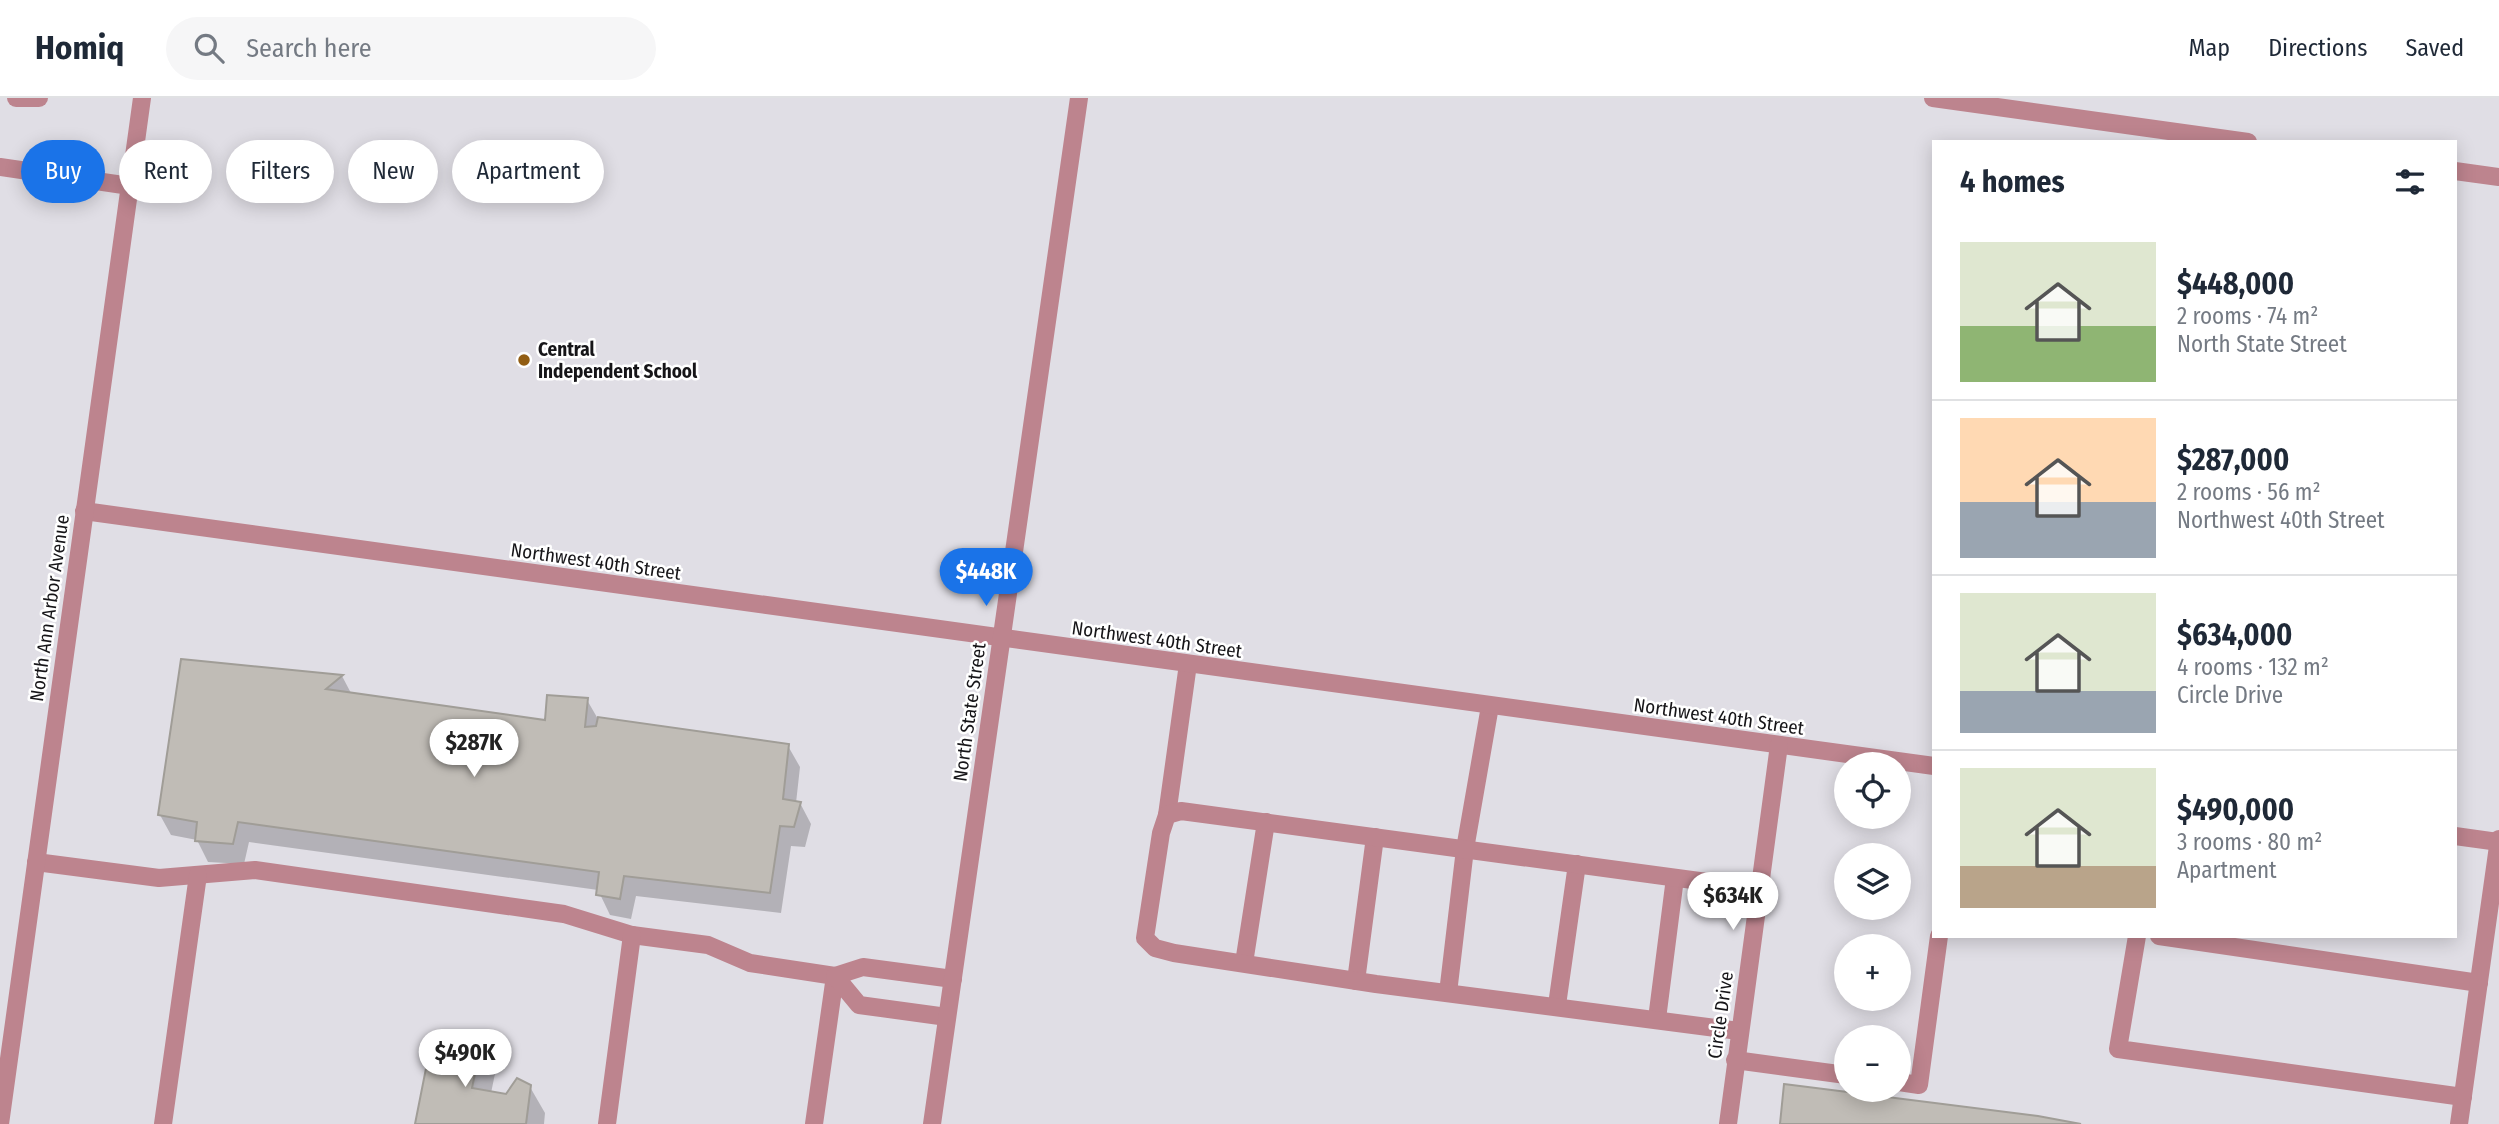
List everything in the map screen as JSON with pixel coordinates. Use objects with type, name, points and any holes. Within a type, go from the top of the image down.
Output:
[{"type":"street","points":[[16,98],[39,98]]},
{"type":"street","name":"North Ann Arbor Avenue","points":[[136,140],[142,98]]},
{"type":"street","name":"North State Street","points":[[932,1124],[1079,98]]},
{"type":"street","points":[[1933,98],[2234,140]]},
{"type":"street","points":[[0,167],[119,184]]},
{"type":"street","points":[[2457,171],[2499,177]]},
{"type":"street","name":"North Ann Arbor Avenue","points":[[0,1124],[128,203]]},
{"type":"street","name":"Northwest 40th Street","points":[[84,511],[1932,766]]},
{"type":"street","points":[[1188,664],[1167,815],[1161,833],[1145,938],[1155,948],[1356,981],[1557,1005],[1739,1031]]},
{"type":"street","points":[[1448,993],[1465,849],[1490,706]]},
{"type":"street","name":"Circle Drive","points":[[1728,1124],[1779,745]]},
{"type":"street","points":[[1167,815],[1181,811],[1759,889]]},
{"type":"street","points":[[1244,963],[1266,822]]},
{"type":"street","points":[[2457,836],[2499,841],[2459,1124]]},
{"type":"street","points":[[1356,981],[1375,837]]},
{"type":"street","points":[[36,863],[159,878],[255,870],[564,914],[632,935],[708,945],[750,963],[835,976],[863,967],[953,979]]},
{"type":"street","points":[[1557,1005],[1577,864]]},
{"type":"street","points":[[163,1124],[198,875]]},
{"type":"street","points":[[1657,1019],[1675,878]]},
{"type":"street","points":[[607,1124],[632,935]]},
{"type":"street","points":[[1911,1084],[1919,1085],[1939,938]]},
{"type":"street","points":[[2137,938],[2118,1049],[2463,1097]]},
{"type":"street","points":[[2173,938],[2479,983]]},
{"type":"street","points":[[835,976],[859,1004],[947,1017]]},
{"type":"street","points":[[814,1124],[835,976]]},
{"type":"street","points":[[1735,1060],[1834,1073]]},
{"type":"building","points":[[181,659],[343,675],[326,689],[545,720],[547,695],[588,698],[585,727],[596,726],[598,717],[789,744],[783,799],[801,802],[794,827],[780,826],[770,893],[624,876],[620,899],[596,895],[599,872],[238,822],[233,844],[195,841],[197,822],[158,815]]},
{"type":"building","points":[[433,1033],[482,1041],[472,1088],[506,1094],[517,1078],[531,1085],[526,1124],[415,1124]]},
{"type":"building","points":[[1784,1084],[1834,1090],[1834,1102],[1911,1100],[2081,1124],[1780,1124]]},
{"type":"place","name":"Central Independent School","points":[[524,360]]}]
